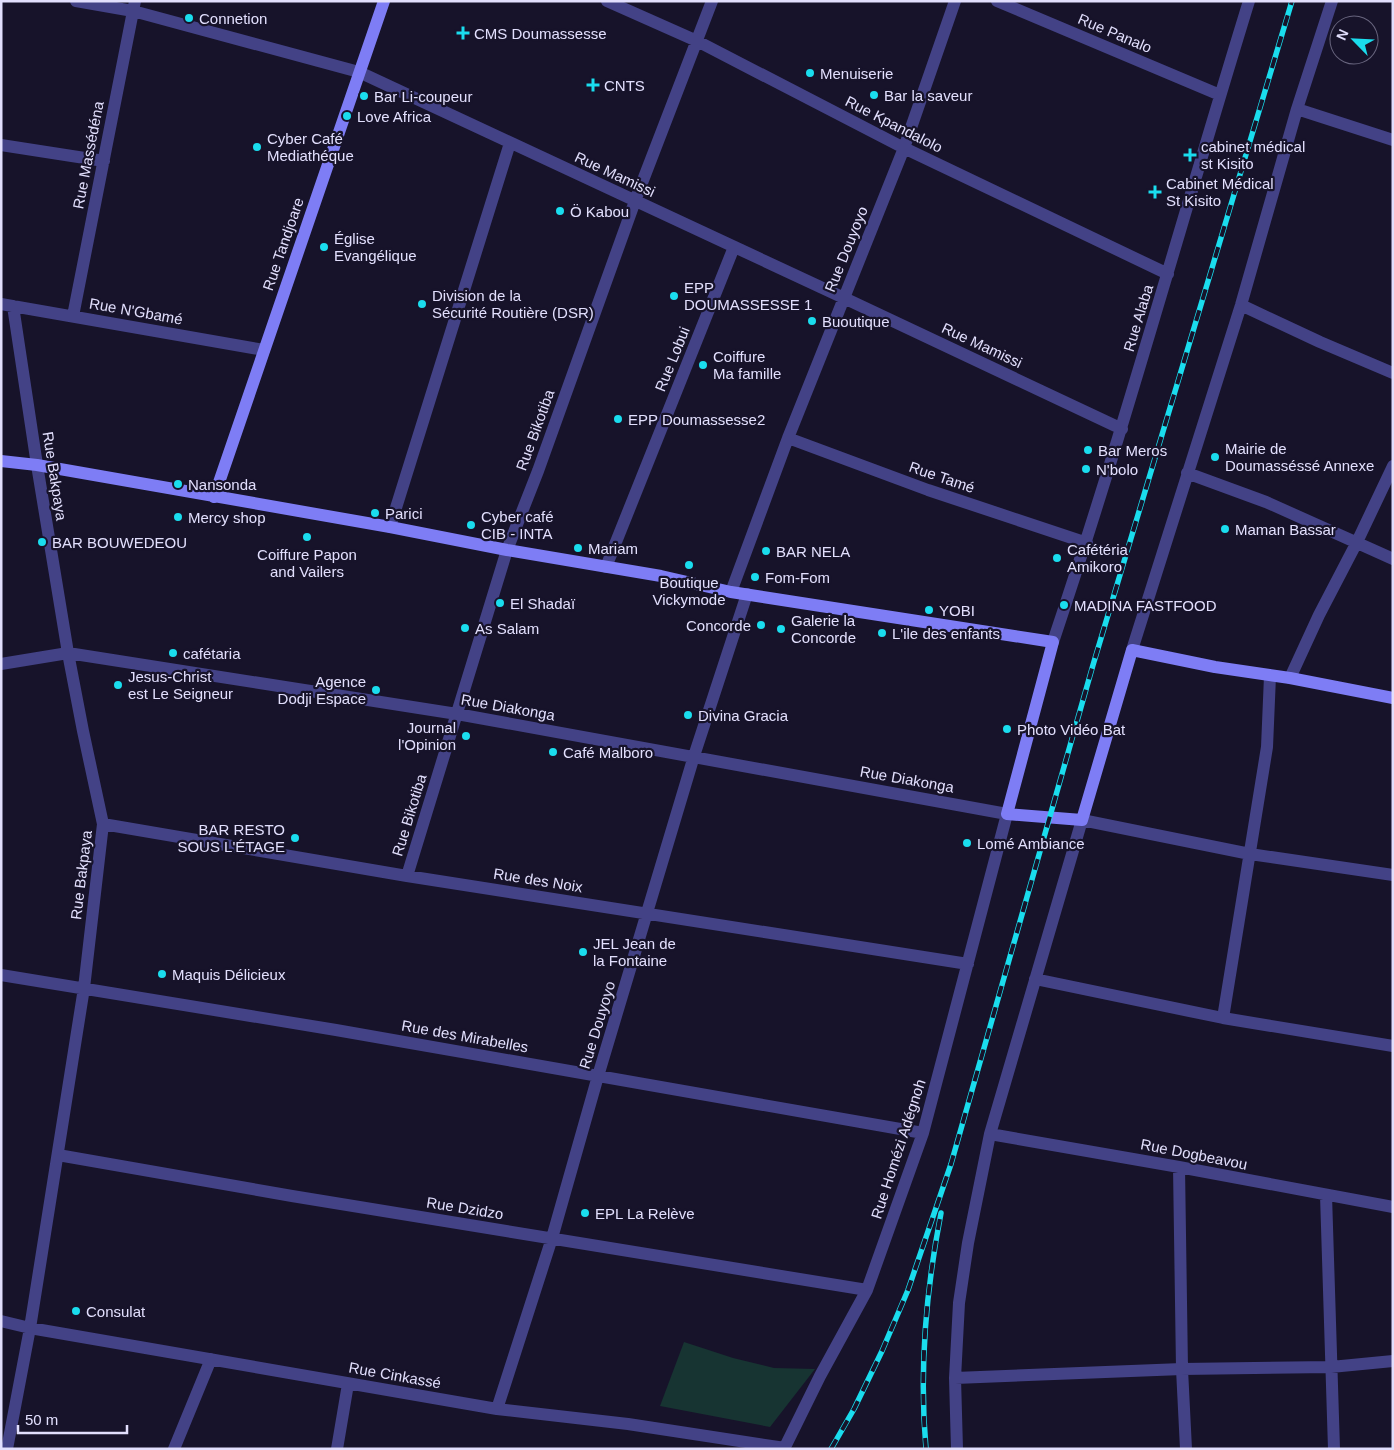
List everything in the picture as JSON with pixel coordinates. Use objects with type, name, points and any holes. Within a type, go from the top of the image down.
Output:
[{"type":"main road","name":"Rue Tandjoare","points":[[214,497],[384,1]]},
{"type":"main road","points":[[1,461],[36,465],[390,527],[507,550],[661,576],[731,592],[1053,642],[1008,814],[1082,820],[1132,650],[1215,667],[1290,678],[1393,698]]},
{"type":"street","name":"Rue Mamissi","points":[[76,1],[134,6],[359,72],[1122,429]]},
{"type":"street","name":"Rue Kpandalolo","points":[[607,1],[697,41],[904,148],[1168,274]]},
{"type":"street","name":"Rue Bikotiba","points":[[407,876],[507,550],[538,471],[635,201],[712,1]]},
{"type":"street","name":"Rue Douyoyo","points":[[731,592],[788,438],[904,148],[955,1]]},
{"type":"street","name":"Rue Panalo","points":[[997,1],[1220,95]]},
{"type":"street","name":"Rue Alaba","points":[[1053,642],[1087,543],[1122,429],[1249,1]]},
{"type":"street","points":[[1132,650],[1241,305],[1297,109],[1332,1]]},
{"type":"street","name":"Rue Massédéna","points":[[73,316],[134,6]]},
{"type":"street","points":[[1297,109],[1393,140]]},
{"type":"street","points":[[390,527],[510,143]]},
{"type":"street","points":[[1,146],[104,161]]},
{"type":"street","name":"Rue Lobui","points":[[606,567],[734,247]]},
{"type":"street","name":"Rue N'Gbamé","points":[[7,305],[264,350]]},
{"type":"street","name":"Rue Bakpaya","points":[[7,305],[68,653],[103,824],[84,988],[30,1328],[7,1449]]},
{"type":"street","points":[[1241,305],[1320,342],[1393,373]]},
{"type":"street","name":"Rue Tamé","points":[[788,438],[928,490],[1087,543]]},
{"type":"street","points":[[1290,678],[1393,466]]},
{"type":"street","points":[[1187,473],[1266,502],[1393,559]]},
{"type":"street","name":"Rue Douyoyo","points":[[497,1408],[552,1238],[598,1076],[694,756],[747,594]]},
{"type":"street","name":"Rue Diakonga","points":[[1,664],[68,653],[457,714],[1008,814]]},
{"type":"street","points":[[1223,1018],[1267,747],[1270,676]]},
{"type":"street","name":"Rue Homézi Adégnoh","points":[[784,1448],[820,1376],[867,1290],[923,1133],[1008,814]]},
{"type":"street","points":[[957,1449],[955,1378],[959,1303],[968,1244],[990,1134],[1082,820],[1250,854],[1393,875]]},
{"type":"street","name":"Rue des Noix","points":[[103,824],[407,876],[968,964]]},
{"type":"street","name":"Rue des Mirabelles","points":[[1,975],[336,1030],[923,1133]]},
{"type":"street","points":[[1035,979],[1223,1018],[1393,1046]]},
{"type":"street","name":"Rue Dogbeavou","points":[[990,1134],[1393,1207]]},
{"type":"street","name":"Rue Dzidzo","points":[[58,1155],[292,1196],[867,1290]]},
{"type":"street","points":[[1179,1167],[1182,1370],[1186,1449]]},
{"type":"street","points":[[1326,1195],[1334,1449]]},
{"type":"street","name":"Rue Cinkassé","points":[[1,1321],[30,1328],[348,1384],[497,1408],[628,1424],[784,1448]]},
{"type":"street","points":[[174,1449],[211,1360]]},
{"type":"street","points":[[955,1378],[1331,1367],[1393,1362]]},
{"type":"street","points":[[337,1449],[348,1384]]},
{"type":"green space","points":[[684,1342],[733,1358],[774,1368],[815,1369],[770,1427],[660,1406]]},
{"type":"railway","points":[[831,1449],[854,1409],[882,1351],[908,1290],[951,1164],[1093,665],[1292,1]]},
{"type":"railway","points":[[926,1449],[923,1390],[925,1330],[931,1271],[941,1213]]},
{"type":"place","name":"Connetion","points":[[189,18]]},
{"type":"place","name":"CMS Doumassesse","points":[[463,33]]},
{"type":"place","name":"Menuiserie","points":[[810,73]]},
{"type":"place","name":"CNTS","points":[[593,85]]},
{"type":"place","name":"Bar la saveur","points":[[874,95]]},
{"type":"place","name":"Bar Li-coupeur","points":[[364,96]]},
{"type":"place","name":"Love Africa","points":[[347,116]]},
{"type":"place","name":"Cyber Café Mediathéque","points":[[257,147]]},
{"type":"place","name":"cabinet médical st Kisito","points":[[1190,155]]},
{"type":"place","name":"Cabinet Médical St Kisito","points":[[1155,192]]},
{"type":"place","name":"Ö Kabou","points":[[560,211]]},
{"type":"place","name":"Église Evangélique","points":[[324,247]]},
{"type":"place","name":"EPP DOUMASSESSE 1","points":[[674,296]]},
{"type":"place","name":"Division de la Sécurité Routière (DSR)","points":[[422,304]]},
{"type":"place","name":"Buoutique","points":[[812,321]]},
{"type":"place","name":"Coiffure Ma famille","points":[[703,365]]},
{"type":"place","name":"EPP Doumassesse2","points":[[618,419]]},
{"type":"place","name":"Bar Meros","points":[[1088,450]]},
{"type":"place","name":"Mairie de Doumasséssé Annexe","points":[[1215,457]]},
{"type":"place","name":"N'bolo","points":[[1086,469]]},
{"type":"place","name":"Nansonda","points":[[178,484]]},
{"type":"place","name":"Parici","points":[[375,513]]},
{"type":"place","name":"Mercy shop","points":[[178,517]]},
{"type":"place","name":"Cyber café CIB - INTA","points":[[471,525]]},
{"type":"place","name":"Maman Bassar","points":[[1225,529]]},
{"type":"place","name":"Coiffure Papon and Vailers","points":[[307,537]]},
{"type":"place","name":"BAR BOUWEDEOU","points":[[42,542]]},
{"type":"place","name":"Mariam","points":[[578,548]]},
{"type":"place","name":"BAR NELA","points":[[766,551]]},
{"type":"place","name":"Cafétéria Amikoro","points":[[1057,558]]},
{"type":"place","name":"Boutique Vickymode","points":[[689,565]]},
{"type":"place","name":"Fom-Fom","points":[[755,577]]},
{"type":"place","name":"El Shadaï","points":[[500,603]]},
{"type":"place","name":"MADINA FASTFOOD","points":[[1064,605]]},
{"type":"place","name":"YOBI","points":[[929,610]]},
{"type":"place","name":"Concorde","points":[[761,625]]},
{"type":"place","name":"As Salam","points":[[465,628]]},
{"type":"place","name":"Galerie la Concorde","points":[[781,629]]},
{"type":"place","name":"L'ile des enfants","points":[[882,633]]},
{"type":"place","name":"cafétaria","points":[[173,653]]},
{"type":"place","name":"Jesus-Christ est Le Seigneur","points":[[118,685]]},
{"type":"place","name":"Agence Dodji Espace","points":[[376,690]]},
{"type":"place","name":"Divina Gracia","points":[[688,715]]},
{"type":"place","name":"Photo Vidéo Bat","points":[[1007,729]]},
{"type":"place","name":"Journal l'Opinion","points":[[466,736]]},
{"type":"place","name":"Café Malboro","points":[[553,752]]},
{"type":"place","name":"BAR RESTO SOUS L'ÉTAGE","points":[[295,838]]},
{"type":"place","name":"Lomé Ambiance","points":[[967,843]]},
{"type":"place","name":"JEL Jean de la Fontaine","points":[[583,952]]},
{"type":"place","name":"Maquis Délicieux","points":[[162,974]]},
{"type":"place","name":"EPL La Relève","points":[[585,1213]]},
{"type":"place","name":"Consulat","points":[[76,1311]]}]
